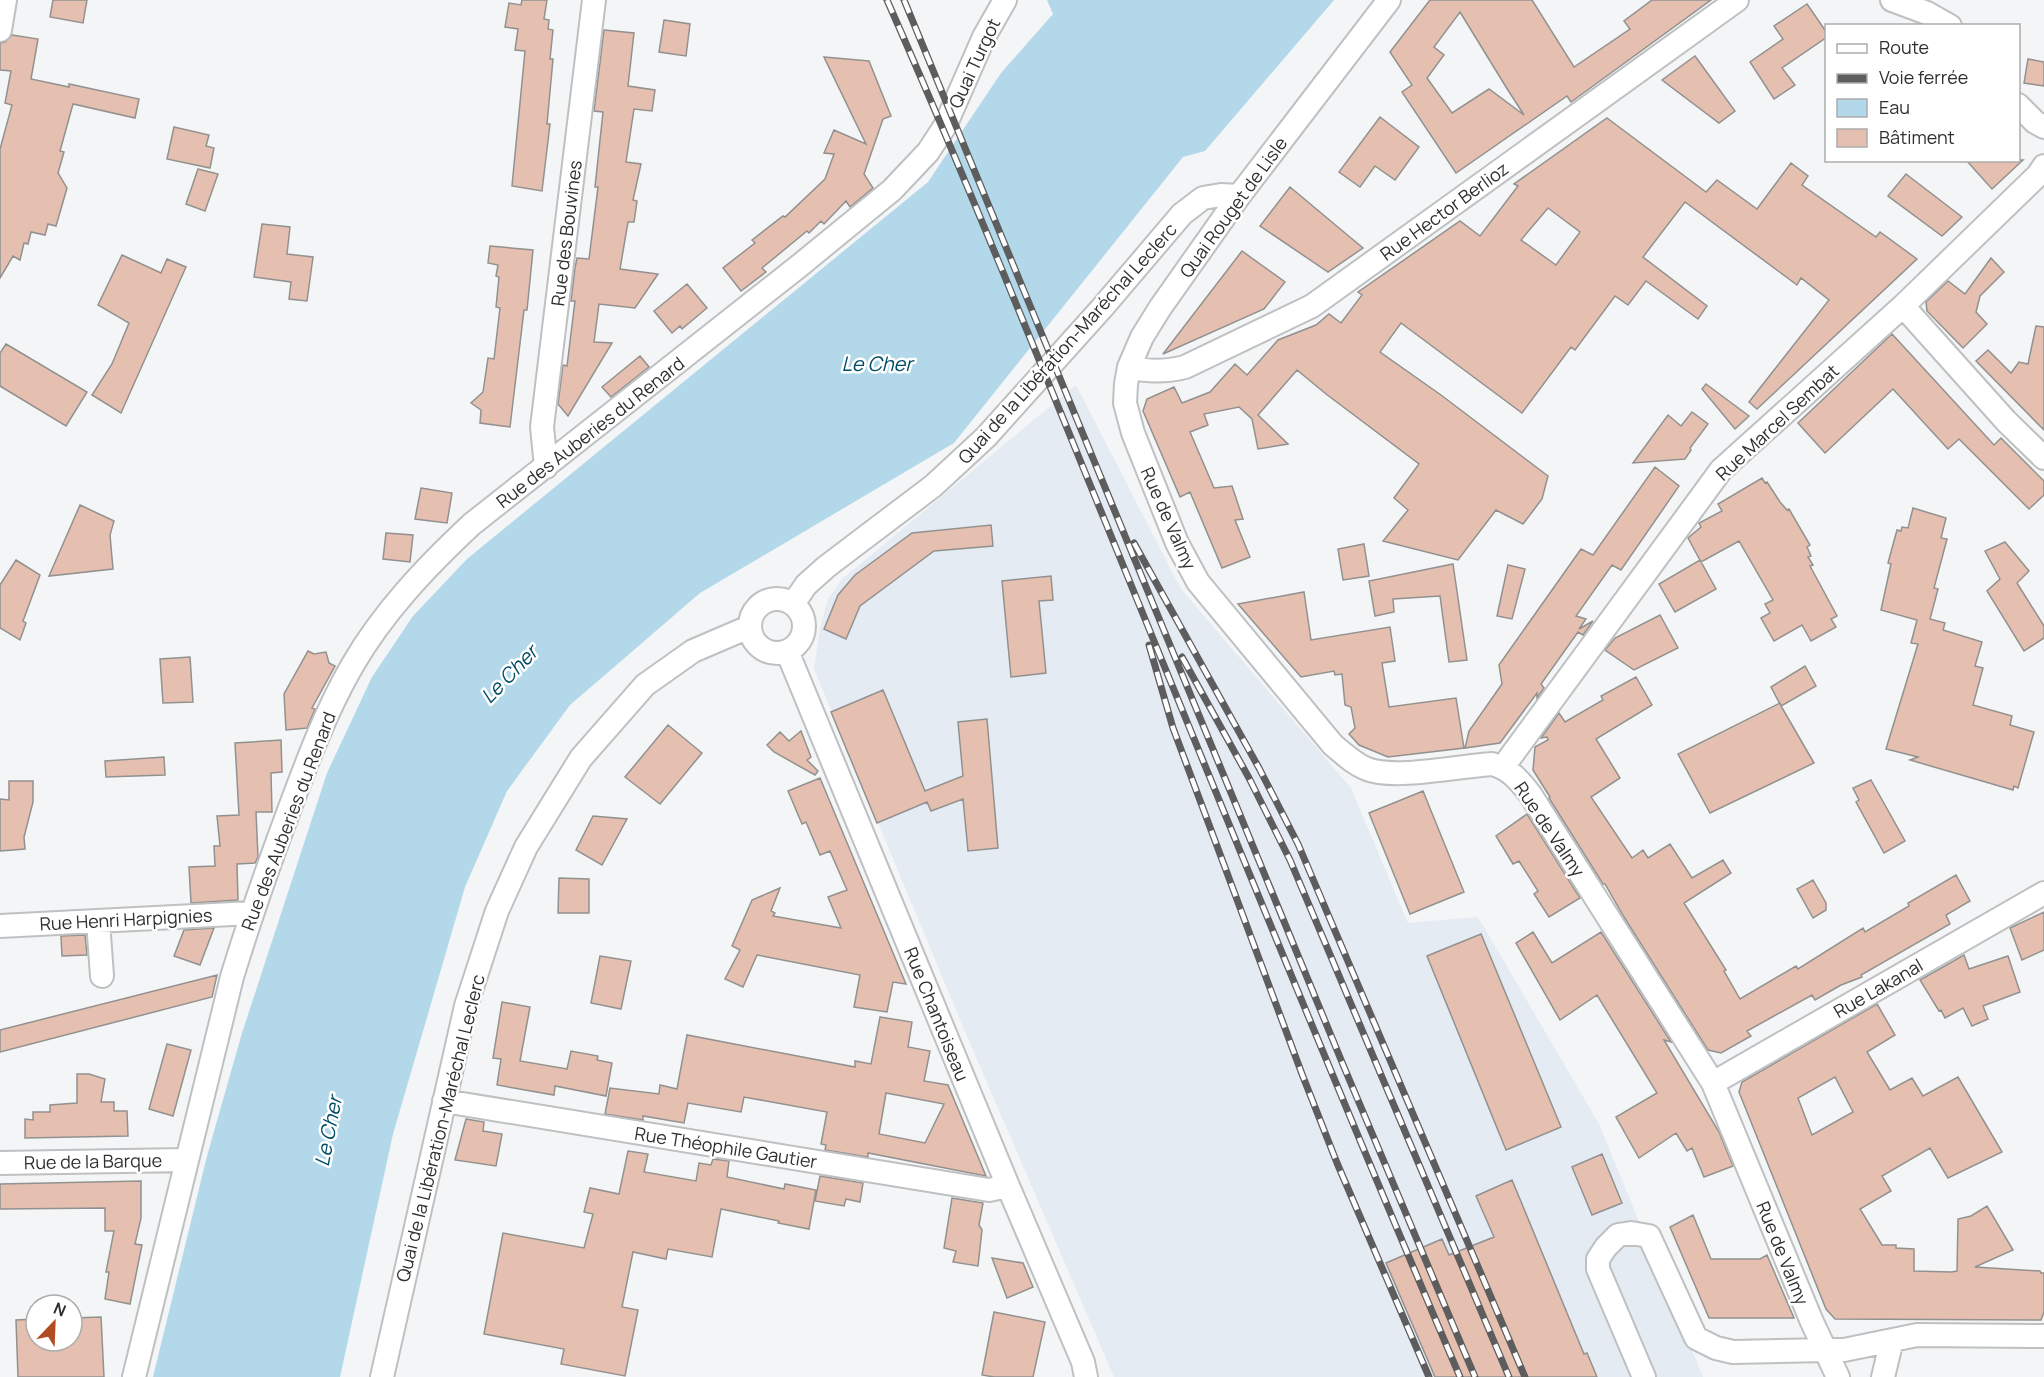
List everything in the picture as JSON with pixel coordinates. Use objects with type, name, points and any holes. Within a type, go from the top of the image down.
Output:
[{"type":"street","points":[[0,30],[5,0]]},
{"type":"street","name":"Rue des Bouvines","points":[[546,467],[542,427],[594,0]]},
{"type":"street","name":"Quai Turgot","points":[[945,126],[984,37],[1005,0]]},
{"type":"street","name":"Quai Rouget de Lisle","points":[[1133,433],[1125,403],[1129,367],[1142,337],[1239,196],[1389,0]]},
{"type":"street","name":"Rue Hector Berlioz","points":[[1129,367],[1148,372],[1168,372],[1185,367],[1312,306],[1737,0]]},
{"type":"street","points":[[1892,0],[1927,13],[1946,24]]},
{"type":"street","points":[[2020,106],[2035,122],[2044,127]]},
{"type":"street","name":"Rue des Auberies du Renard","points":[[134,1377],[232,977],[252,913],[318,731],[353,665],[391,610],[427,567],[472,524],[892,190],[928,152],[945,126]]},
{"type":"street","name":"Rue Marcel Sembat","points":[[1503,767],[1720,470],[1903,306],[2038,175],[2044,166]]},
{"type":"street","name":"Quai de la Libération-Maréchal Leclerc","points":[[794,604],[806,585],[826,567],[933,486],[986,437],[1102,308],[1182,214],[1203,198],[1221,195],[1239,196]]},
{"type":"street","points":[[1903,306],[2006,421],[2044,458]]},
{"type":"street","name":"Rue de Valmy","points":[[1133,433],[1177,543],[1198,582],[1339,750],[1354,763],[1366,769],[1388,773],[1483,765],[1503,767],[1517,778],[1530,794],[1713,1083],[1812,1322],[1838,1377]]},
{"type":"street","points":[[777,598],[794,604],[799,610],[804,625],[799,641],[787,651],[770,652],[762,648],[751,636],[749,627],[754,610],[768,599],[777,598]]},
{"type":"street","name":"Quai de la Libération-Maréchal Leclerc","points":[[382,1377],[466,1006],[496,911],[526,847],[581,759],[645,685],[693,651],[749,627]]},
{"type":"street","name":"Rue Chantoiseau","points":[[787,651],[1083,1362],[1086,1377]]},
{"type":"street","name":"Rue Lakanal","points":[[1713,1083],[2044,893]]},
{"type":"street","name":"Rue Henri Harpignies","points":[[0,927],[252,913]]},
{"type":"street","points":[[98,921],[102,976]]},
{"type":"street","name":"Rue Théophile Gautier","points":[[444,1101],[989,1190],[1008,1186]]},
{"type":"street","name":"Rue de la Barque","points":[[0,1162],[186,1160]]},
{"type":"street","points":[[1644,1377],[1598,1269],[1598,1259],[1606,1247],[1618,1235],[1631,1233],[1649,1236],[1696,1338],[1716,1348],[1733,1352],[1844,1350],[1917,1335],[2044,1336]]},
{"type":"street","points":[[1883,1377],[1892,1340]]},
{"type":"shaded area","points":[[1076,385],[1181,589],[1351,788],[1408,923],[1478,917],[1599,1124],[1703,1377],[1114,1377],[966,1034],[814,669],[820,628],[828,599],[842,579]]},
{"type":"water","name":"Le Cher","points":[[1047,0],[1334,0],[1205,151],[1183,157],[954,443],[700,593],[570,705],[507,791],[465,887],[393,1134],[340,1377],[153,1377],[207,1156],[242,1033],[327,773],[372,677],[413,616],[467,559],[928,182],[1001,73],[1053,14]]},
{"type":"building","points":[[53,0],[87,0],[83,23],[50,17]]},
{"type":"building","points":[[522,0],[547,0],[544,19],[549,20],[548,29],[553,30],[550,59],[553,59],[547,124],[550,124],[542,191],[512,186],[525,51],[515,50],[518,29],[505,27],[509,3],[521,5]]},
{"type":"building","points":[[1430,0],[1532,0],[1574,67],[1630,29],[1624,21],[1652,0],[1711,0],[1571,102],[1567,96],[1456,173],[1402,92],[1412,85],[1390,52]],"holes":[[[1460,12],[1524,115],[1489,89],[1452,113],[1427,78],[1444,55],[1434,47]]]},
{"type":"building","points":[[1807,4],[1825,30],[1825,38],[1782,68],[1795,85],[1774,99],[1750,62],[1783,39],[1774,26]]},
{"type":"building","points":[[664,20],[690,24],[686,56],[659,52]]},
{"type":"building","points":[[604,30],[634,33],[628,86],[655,90],[652,111],[634,109],[626,162],[641,164],[633,200],[637,201],[634,222],[628,222],[620,269],[658,274],[635,308],[599,304],[594,342],[612,343],[568,416],[558,404],[563,365],[567,366],[575,301],[571,301],[575,268],[577,258],[589,259],[598,187],[595,187],[603,112],[594,111]]},
{"type":"building","points":[[12,35],[38,39],[31,79],[69,87],[69,84],[139,99],[135,118],[73,104],[60,151],[64,152],[58,173],[67,188],[56,226],[48,224],[45,235],[31,232],[28,244],[24,243],[20,260],[13,256],[0,278],[0,149],[12,105],[5,103],[11,71],[0,70],[0,43],[5,42]]},
{"type":"building","points":[[1695,56],[1735,111],[1719,123],[1662,80]]},
{"type":"building","points":[[824,57],[869,61],[891,116],[883,119],[864,174],[873,188],[850,207],[846,201],[824,224],[821,221],[809,233],[807,231],[762,268],[766,272],[741,291],[723,268],[755,243],[752,240],[783,216],[785,217],[825,179],[834,154],[824,153],[834,130],[866,144]]},
{"type":"building","points":[[2028,59],[2044,62],[2044,86],[2024,83]]},
{"type":"building","points":[[1380,117],[1419,147],[1395,180],[1375,166],[1360,187],[1339,172]]},
{"type":"building","points":[[1607,118],[1706,192],[1717,180],[1757,209],[1791,163],[1808,176],[1802,185],[1876,237],[1880,232],[1917,259],[1757,409],[1749,402],[1829,300],[1801,278],[1797,285],[1685,202],[1643,257],[1707,306],[1698,319],[1646,281],[1628,305],[1615,296],[1575,350],[1571,347],[1522,413],[1401,323],[1380,352],[1548,476],[1542,499],[1523,524],[1496,510],[1458,560],[1383,541],[1408,510],[1394,498],[1419,464],[1297,370],[1258,415],[1288,444],[1258,449],[1252,419],[1239,407],[1204,414],[1208,425],[1190,432],[1214,488],[1232,486],[1243,519],[1235,520],[1250,557],[1222,568],[1190,492],[1180,497],[1143,411],[1147,399],[1174,387],[1182,403],[1210,392],[1235,364],[1247,375],[1278,340],[1316,325],[1329,314],[1341,323],[1362,295],[1358,292],[1460,221],[1480,236],[1518,186],[1514,184]],"holes":[[[1548,208],[1580,232],[1556,265],[1521,240]]]},
{"type":"building","points":[[174,127],[209,135],[206,146],[214,148],[210,168],[167,159]]},
{"type":"building","points":[[2023,160],[1992,189],[1968,162],[2020,162]]},
{"type":"building","points":[[198,169],[218,174],[205,211],[186,204]]},
{"type":"building","points":[[1906,174],[1962,217],[1942,236],[1888,196]]},
{"type":"building","points":[[1290,187],[1363,248],[1328,272],[1260,226]]},
{"type":"building","points":[[262,224],[290,227],[287,254],[313,257],[307,301],[289,299],[291,282],[254,277]]},
{"type":"building","points":[[490,246],[533,250],[510,427],[480,423],[481,410],[471,403],[483,392],[488,358],[494,359],[500,308],[496,307],[499,277],[496,276],[498,265],[488,263]]},
{"type":"building","points":[[1242,251],[1285,282],[1264,309],[1163,354]]},
{"type":"building","points":[[122,255],[161,273],[167,259],[186,267],[121,413],[92,395],[112,364],[129,323],[98,305]]},
{"type":"building","points":[[1991,258],[2004,272],[1980,296],[1976,312],[1987,324],[1963,348],[1927,311],[1926,302],[1948,281],[1965,294]]},
{"type":"building","points":[[687,284],[707,308],[682,329],[680,326],[672,333],[654,311]]},
{"type":"building","points":[[2036,326],[2044,327],[2044,430],[1976,361],[1988,350],[2011,373],[2019,362],[2028,364]]},
{"type":"building","points":[[1892,334],[1994,445],[2001,438],[2044,481],[2044,495],[2029,509],[1959,439],[1948,449],[1893,389],[1825,453],[1798,423]]},
{"type":"building","points":[[6,344],[87,392],[66,426],[0,386],[0,353]]},
{"type":"building","points":[[640,356],[649,367],[611,397],[602,387]]},
{"type":"building","points":[[1706,384],[1749,416],[1735,429],[1702,389]]},
{"type":"building","points":[[1692,412],[1708,424],[1690,448],[1685,459],[1633,463],[1668,415],[1681,426]]},
{"type":"building","points":[[1655,467],[1679,486],[1621,570],[1612,565],[1576,616],[1586,619],[1579,629],[1593,621],[1583,635],[1578,632],[1541,684],[1544,688],[1537,698],[1537,693],[1500,743],[1465,748],[1469,731],[1502,684],[1499,665],[1581,549],[1593,555]]},
{"type":"building","points":[[1762,478],[1780,502],[1787,510],[1789,509],[1810,545],[1807,547],[1811,556],[1808,557],[1813,565],[1810,566],[1837,616],[1831,619],[1836,627],[1811,641],[1802,625],[1774,641],[1761,618],[1770,613],[1765,604],[1773,600],[1739,541],[1701,562],[1688,538],[1701,527],[1699,523],[1722,511],[1718,504]]},
{"type":"building","points":[[421,488],[452,493],[447,523],[415,519]]},
{"type":"building","points":[[80,505],[114,521],[110,535],[113,569],[49,576]]},
{"type":"building","points":[[1913,508],[1946,518],[1941,538],[1947,539],[1934,588],[1938,589],[1930,619],[1945,623],[1943,630],[1982,642],[1975,666],[1983,668],[1973,705],[2012,716],[2010,725],[2034,732],[2018,788],[2014,786],[2013,790],[1910,760],[1918,757],[1886,749],[1918,644],[1911,643],[1917,620],[1881,610],[1891,564],[1888,563],[1897,530],[1901,531],[1902,527],[1908,528]]},
{"type":"building","points":[[991,525],[993,546],[934,551],[860,606],[846,639],[824,629],[838,595],[855,575],[912,533]]},
{"type":"building","points":[[386,533],[413,535],[410,562],[383,559]]},
{"type":"building","points":[[2005,542],[2029,571],[2017,583],[2044,626],[2044,638],[2024,651],[1987,591],[2000,579],[1985,551]]},
{"type":"building","points":[[1364,544],[1369,576],[1343,580],[1338,549]]},
{"type":"building","points":[[16,560],[40,575],[23,621],[26,623],[20,640],[0,628],[0,585]]},
{"type":"building","points":[[1700,560],[1716,589],[1675,612],[1659,584]]},
{"type":"building","points":[[1453,564],[1467,660],[1449,662],[1440,596],[1393,599],[1394,612],[1375,616],[1369,581]]},
{"type":"building","points":[[1508,565],[1525,569],[1512,619],[1497,616]]},
{"type":"building","points":[[1051,576],[1053,600],[1039,601],[1046,673],[1011,677],[1002,581]]},
{"type":"building","points":[[1304,592],[1311,640],[1390,627],[1395,661],[1382,663],[1389,707],[1456,698],[1464,748],[1388,757],[1359,745],[1349,734],[1355,728],[1351,707],[1345,705],[1342,674],[1335,675],[1334,671],[1301,677],[1238,604]]},
{"type":"building","points":[[1660,615],[1678,648],[1634,670],[1605,650],[1615,638]]},
{"type":"building","points":[[308,651],[314,654],[326,652],[329,663],[335,666],[312,708],[315,709],[307,728],[286,730],[284,694]]},
{"type":"building","points":[[190,657],[193,702],[163,703],[160,659]]},
{"type":"building","points":[[1805,666],[1816,686],[1781,706],[1814,763],[1710,813],[1678,754],[1780,703],[1771,687]]},
{"type":"building","points":[[1636,677],[1652,705],[1596,739],[1620,778],[1591,797],[1632,858],[1643,850],[1648,858],[1670,844],[1692,878],[1723,860],[1731,873],[1684,903],[1726,970],[1724,971],[1740,999],[1796,966],[1798,969],[1863,928],[1865,932],[1956,875],[1970,901],[1946,915],[1950,924],[1861,975],[1862,977],[1841,985],[1815,1000],[1812,995],[1747,1031],[1751,1036],[1721,1053],[1708,1050],[1533,770],[1535,747],[1548,740],[1547,737],[1541,738],[1559,713],[1565,722],[1603,700],[1601,696]]},
{"type":"building","points":[[883,690],[925,791],[963,776],[958,722],[987,719],[998,848],[968,851],[963,799],[931,811],[927,802],[877,823],[831,712]]},
{"type":"building","points":[[668,725],[702,753],[660,804],[625,777]]},
{"type":"building","points":[[801,731],[811,757],[807,760],[818,771],[815,775],[774,752],[767,745],[780,732],[789,741]]},
{"type":"building","points":[[281,740],[282,772],[271,773],[272,812],[256,812],[258,857],[255,863],[237,864],[238,900],[191,903],[189,867],[215,866],[214,846],[220,846],[217,816],[239,815],[235,743]]},
{"type":"building","points":[[164,757],[165,775],[106,777],[105,761]]},
{"type":"building","points":[[820,778],[906,984],[893,982],[887,1012],[854,1007],[860,975],[757,955],[743,987],[725,979],[740,950],[732,946],[752,900],[780,888],[771,911],[775,913],[773,916],[841,928],[828,897],[847,890],[830,851],[820,855],[806,822],[802,824],[788,791]]},
{"type":"building","points":[[1871,780],[1905,841],[1884,853],[1856,802],[1859,800],[1853,788]]},
{"type":"building","points":[[9,781],[33,781],[33,802],[24,837],[25,849],[0,851],[0,799],[9,800]]},
{"type":"building","points":[[1423,791],[1464,892],[1410,914],[1369,813]]},
{"type":"building","points":[[1527,814],[1580,898],[1549,917],[1534,894],[1538,891],[1519,861],[1513,864],[1496,836]]},
{"type":"building","points":[[593,816],[627,819],[602,865],[576,850]]},
{"type":"building","points":[[559,878],[589,879],[589,913],[558,913]]},
{"type":"building","points":[[1813,880],[1826,903],[1826,910],[1813,918],[1797,889]]},
{"type":"building","points":[[2044,912],[2044,950],[2022,960],[2010,928]]},
{"type":"building","points":[[214,928],[200,965],[174,956],[184,930]]},
{"type":"building","points":[[1533,932],[1552,963],[1601,932],[1671,1042],[1664,1040],[1719,1132],[1733,1166],[1704,1177],[1692,1148],[1687,1151],[1676,1133],[1639,1158],[1616,1117],[1657,1093],[1597,995],[1560,1020],[1516,943]]},
{"type":"building","points":[[1481,934],[1561,1127],[1506,1150],[1427,956]]},
{"type":"building","points":[[85,935],[87,955],[62,956],[61,936]]},
{"type":"building","points":[[1964,955],[1969,969],[2008,956],[2020,992],[1983,1006],[1988,1019],[1972,1026],[1963,1008],[1945,1018],[1920,980]]},
{"type":"building","points":[[600,956],[631,961],[621,1009],[591,1003]]},
{"type":"building","points":[[217,975],[212,997],[0,1052],[0,1030]]},
{"type":"building","points":[[502,1002],[530,1007],[520,1061],[567,1069],[571,1051],[598,1056],[597,1060],[612,1063],[606,1096],[555,1086],[554,1095],[497,1085],[501,1059],[493,1058]]},
{"type":"building","points":[[1877,1004],[1895,1035],[1867,1052],[1890,1090],[1912,1078],[1923,1096],[1958,1077],[2002,1152],[1948,1178],[1930,1148],[1882,1176],[1891,1191],[1860,1209],[1882,1245],[1914,1249],[1914,1271],[1951,1272],[1957,1271],[1958,1219],[1971,1216],[1987,1206],[2013,1250],[1975,1267],[2044,1273],[2044,1312],[2041,1320],[1835,1319],[1826,1309],[1739,1092],[1742,1082]],"holes":[[[1835,1077],[1853,1112],[1812,1135],[1798,1098]]]},
{"type":"building","points":[[880,1017],[912,1022],[908,1047],[930,1051],[924,1081],[948,1085],[986,1176],[868,1153],[868,1157],[825,1150],[826,1145],[821,1144],[827,1112],[744,1097],[741,1112],[688,1103],[684,1123],[643,1116],[643,1120],[605,1114],[610,1088],[659,1094],[660,1085],[677,1089],[687,1035],[855,1067],[855,1061],[871,1064]],"holes":[[[886,1093],[944,1104],[925,1143],[879,1134]]]},
{"type":"building","points":[[167,1044],[191,1050],[173,1116],[149,1109]]},
{"type":"building","points":[[77,1074],[89,1074],[105,1079],[101,1102],[114,1102],[114,1111],[127,1111],[128,1136],[25,1138],[25,1119],[33,1120],[33,1112],[50,1112],[50,1105],[77,1103]]},
{"type":"building","points":[[466,1119],[484,1122],[483,1131],[502,1134],[496,1166],[455,1160]]},
{"type":"building","points":[[628,1151],[648,1154],[644,1172],[696,1181],[699,1163],[711,1165],[713,1159],[729,1161],[727,1177],[784,1189],[785,1184],[816,1190],[809,1229],[721,1209],[712,1257],[668,1249],[666,1259],[633,1252],[622,1307],[638,1310],[625,1376],[561,1364],[564,1349],[484,1334],[503,1233],[584,1248],[593,1214],[584,1212],[590,1188],[619,1194]]},
{"type":"building","points":[[1602,1154],[1622,1203],[1592,1215],[1572,1167]]},
{"type":"building","points":[[820,1176],[863,1183],[860,1202],[846,1199],[844,1206],[815,1201]]},
{"type":"building","points":[[1512,1180],[1584,1354],[1587,1353],[1597,1377],[1435,1377],[1386,1263],[1442,1239],[1449,1255],[1494,1237],[1476,1196]]},
{"type":"building","points":[[141,1181],[141,1218],[135,1244],[142,1245],[130,1304],[105,1299],[109,1272],[106,1272],[114,1231],[105,1231],[105,1208],[0,1209],[0,1184]]},
{"type":"building","points":[[952,1198],[983,1203],[979,1225],[982,1230],[978,1266],[953,1262],[956,1251],[944,1248]]},
{"type":"building","points":[[1693,1215],[1711,1259],[1760,1259],[1767,1255],[1794,1318],[1709,1318],[1670,1227]]},
{"type":"building","points":[[992,1258],[1023,1263],[1033,1287],[1007,1298]]},
{"type":"building","points":[[994,1312],[1045,1322],[1033,1377],[982,1375]]},
{"type":"building","points":[[101,1317],[104,1377],[18,1377],[16,1320],[24,1320],[24,1353],[84,1353],[84,1318]]},
{"type":"railway","points":[[887,0],[999,262],[1370,1165],[1460,1377]]},
{"type":"railway","points":[[904,0],[1344,1067],[1475,1377]]},
{"type":"railway","points":[[1134,543],[1259,768],[1298,844],[1525,1377]]},
{"type":"railway","points":[[1149,645],[1173,728],[1302,1074],[1337,1163],[1429,1377]]},
{"type":"railway","points":[[1182,657],[1249,778],[1290,860],[1509,1377]]}]
